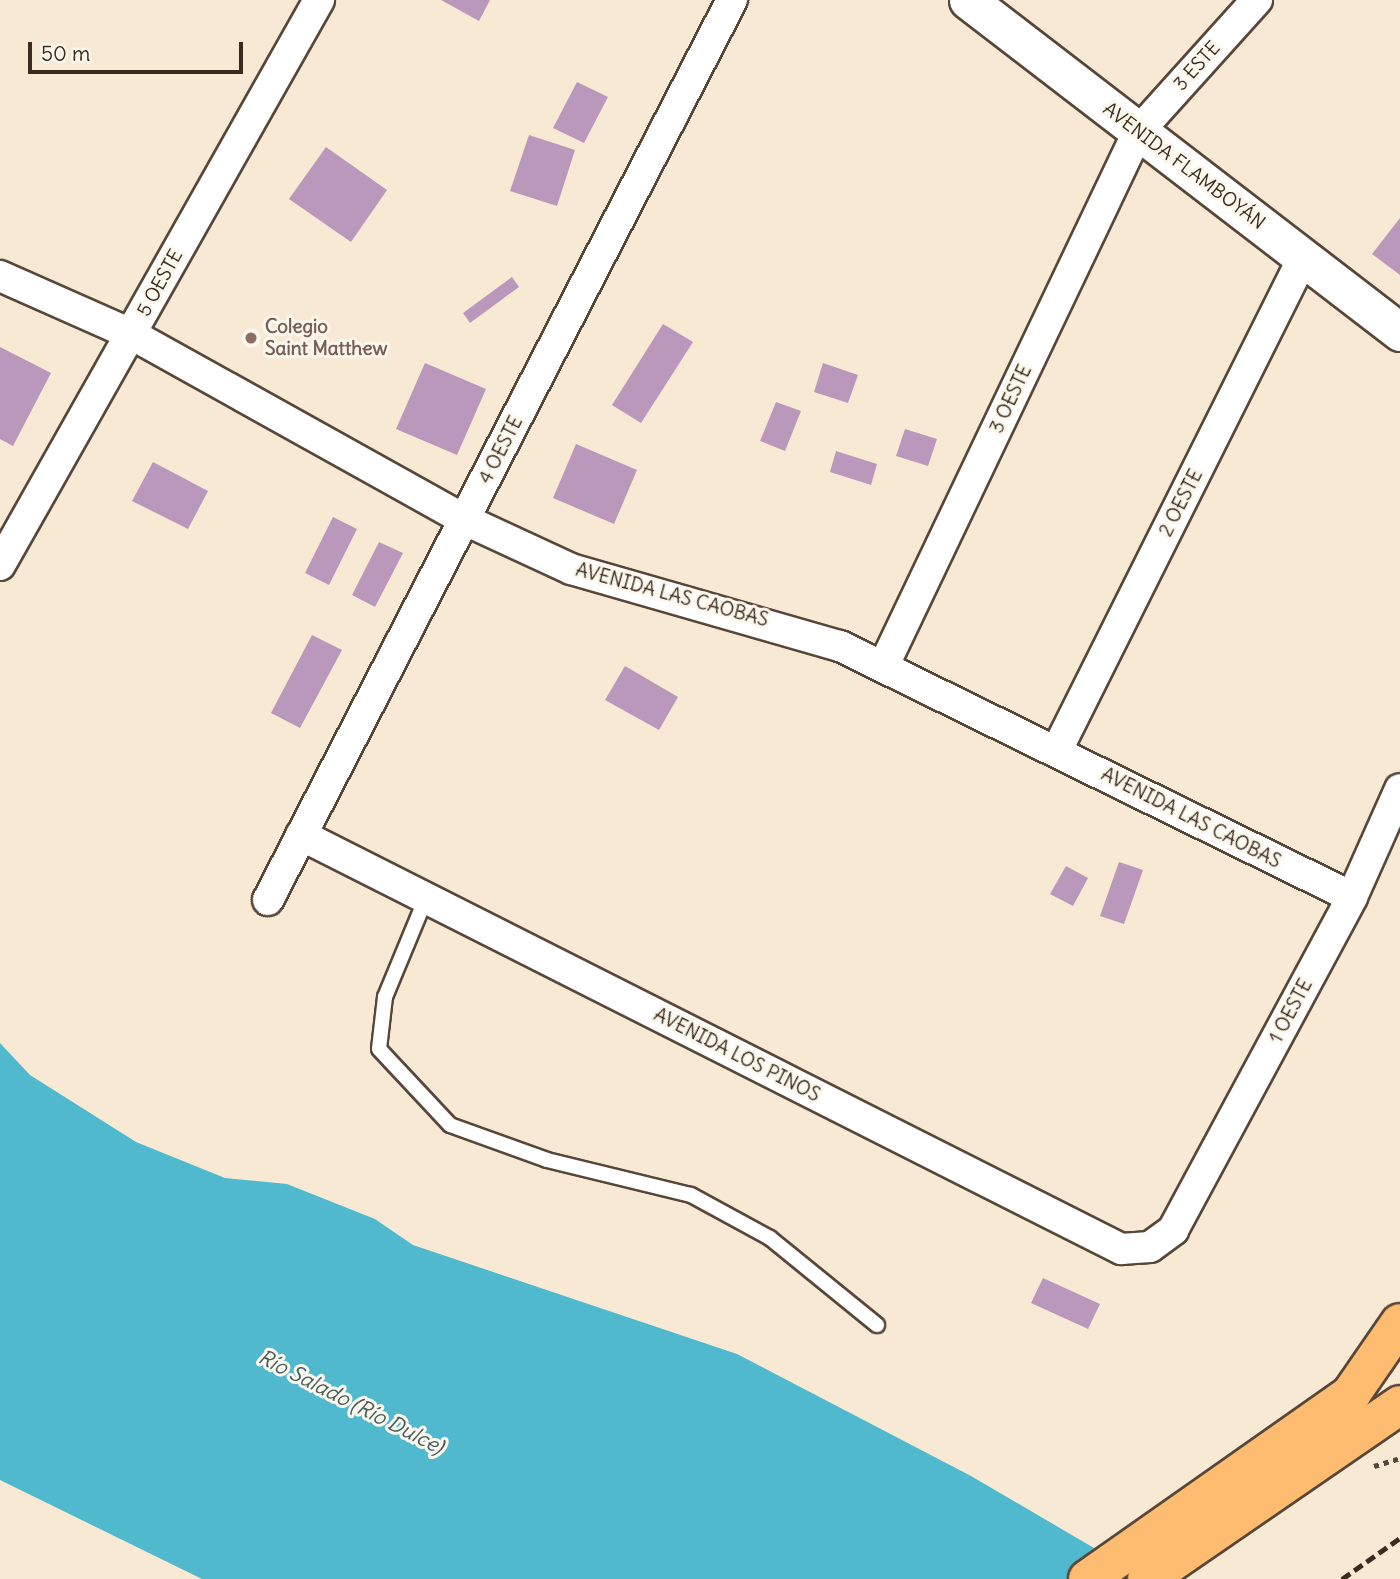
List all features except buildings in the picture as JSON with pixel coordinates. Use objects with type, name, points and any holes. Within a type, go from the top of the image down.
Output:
[{"type":"main road","points":[[1147,1579],[1200,1521],[1351,1394],[1400,1323]]},
{"type":"main road","points":[[1088,1579],[1200,1521],[1400,1405]]},
{"type":"street","name":"5 OESTE","points":[[0,565],[319,0]]},
{"type":"street","name":"4 OESTE","points":[[268,900],[732,0]]},
{"type":"street","name":"AVENIDA FLAMBOYÁN","points":[[968,0],[1400,332]]},
{"type":"street","name":"3 ESTE","points":[[1138,132],[1257,0]]},
{"type":"street","name":"3 OESTE","points":[[884,666],[1138,132]]},
{"type":"street","name":"2 OESTE","points":[[1057,750],[1304,256]]},
{"type":"street","name":"AVENIDA LAS CAOBAS","points":[[0,276],[131,334],[466,520],[571,569],[794,628],[884,666],[1352,897]]},
{"type":"street","name":"1 OESTE","points":[[1173,1230],[1352,897],[1400,789]]},
{"type":"street","name":"AVENIDA LOS PINOS","points":[[301,835],[1121,1249],[1150,1247],[1173,1230]]},
{"type":"lane","points":[[426,898],[385,997],[379,1049],[450,1125],[547,1160],[691,1195],[770,1238],[877,1325]]},
{"type":"water","name":"Río Salado (Río Dulce)","points":[[0,1043],[30,1075],[136,1142],[225,1178],[287,1184],[375,1219],[413,1245],[737,1354],[971,1476],[1147,1579],[202,1579],[0,1480]]},
{"type":"railway","points":[[1342,1579],[1400,1538]]},
{"type":"place","name":"Colegio Saint Matthew","points":[[251,338]]}]
